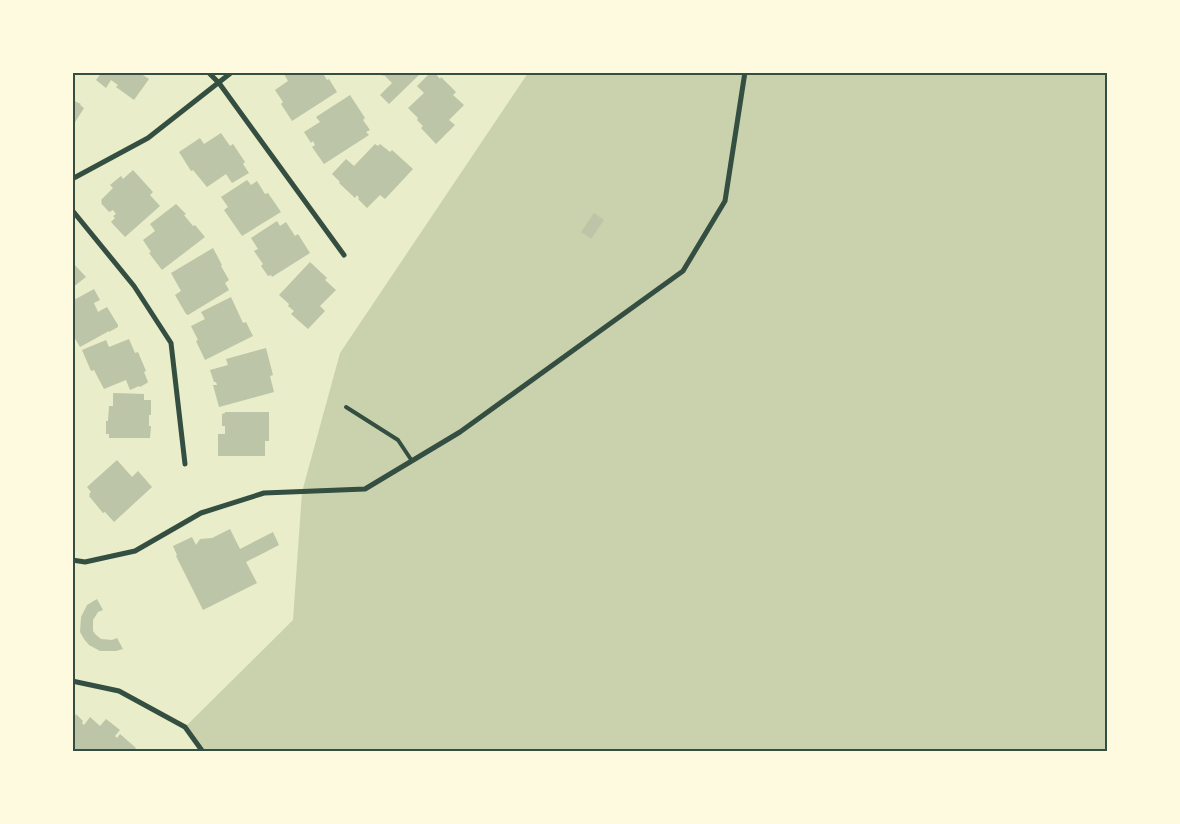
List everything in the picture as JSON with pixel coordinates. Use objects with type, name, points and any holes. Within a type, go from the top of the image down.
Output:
[{"type":"street","points":[[208,72],[219,82],[344,255]]},
{"type":"street","points":[[72,179],[148,138],[232,72]]},
{"type":"street","points":[[72,560],[85,562],[135,551],[201,513],[264,494],[365,489],[460,432],[683,271],[725,200],[745,72]]},
{"type":"street","points":[[72,210],[134,286],[171,343],[185,464]]},
{"type":"street","points":[[72,681],[119,691],[185,727],[203,752]]},
{"type":"lane","points":[[346,407],[398,440],[412,461]]},
{"type":"green space","points":[[528,73],[1107,73],[1107,751],[203,752],[185,727],[293,620],[302,492],[340,353]]},
{"type":"building","points":[[102,72],[144,72],[143,75],[149,79],[134,100],[116,87],[118,85],[111,80],[106,88],[96,80]]},
{"type":"building","points":[[286,72],[322,72],[337,92],[292,121],[275,90],[288,81],[284,74]]},
{"type":"building","points":[[379,72],[422,72],[389,104],[380,95],[392,83]]},
{"type":"building","points":[[431,72],[434,72],[440,79],[441,77],[456,92],[453,95],[464,105],[449,120],[455,125],[436,144],[421,128],[423,126],[417,120],[418,118],[408,108],[424,93],[417,86]]},
{"type":"building","points":[[350,95],[365,118],[363,120],[370,130],[366,132],[369,135],[324,164],[312,147],[315,145],[313,141],[311,143],[304,132],[320,122],[316,117]]},
{"type":"building","points":[[72,100],[81,104],[84,108],[72,127]]},
{"type":"building","points":[[221,133],[230,146],[233,144],[245,162],[243,164],[249,173],[232,183],[226,174],[207,187],[193,170],[191,171],[179,152],[200,138],[204,144]]},
{"type":"building","points":[[375,144],[378,146],[380,144],[390,152],[392,150],[413,169],[385,199],[380,195],[367,208],[358,199],[357,195],[355,198],[332,174],[346,159],[354,166]]},
{"type":"building","points":[[133,170],[153,192],[150,195],[160,206],[125,237],[111,222],[116,214],[113,210],[109,212],[101,203],[101,200],[113,188],[110,185],[121,176],[123,179]]},
{"type":"building","points":[[247,180],[251,185],[257,181],[265,194],[268,193],[281,212],[242,236],[224,210],[228,207],[221,197]]},
{"type":"building","points":[[176,204],[186,214],[184,215],[193,226],[195,225],[205,237],[162,270],[149,253],[151,252],[143,240],[155,231],[150,224]]},
{"type":"building","points":[[594,213],[604,220],[591,239],[581,232]]},
{"type":"building","points":[[277,221],[280,226],[286,222],[295,236],[298,234],[310,253],[272,277],[271,275],[268,276],[261,266],[263,264],[254,251],[258,249],[251,238]]},
{"type":"building","points":[[213,248],[229,280],[225,283],[229,290],[188,315],[175,295],[181,291],[171,273]]},
{"type":"building","points":[[72,262],[86,277],[72,288]]},
{"type":"building","points":[[310,262],[327,278],[325,280],[336,290],[320,306],[325,311],[308,329],[291,314],[294,311],[279,295]]},
{"type":"building","points":[[94,289],[100,300],[94,303],[98,312],[107,307],[118,327],[80,347],[72,336],[72,301]]},
{"type":"building","points":[[231,297],[243,323],[246,322],[253,336],[205,360],[191,326],[205,319],[201,312]]},
{"type":"building","points":[[129,339],[135,353],[138,352],[146,371],[144,372],[148,382],[130,390],[126,380],[104,389],[94,370],[91,371],[82,350],[106,340],[109,347]]},
{"type":"building","points":[[266,348],[273,375],[270,376],[274,392],[219,407],[213,385],[217,385],[210,370],[228,365],[226,359]]},
{"type":"building","points":[[113,393],[144,394],[144,400],[151,400],[151,415],[149,415],[149,426],[151,426],[150,438],[109,438],[109,434],[106,434],[106,421],[108,421],[109,406],[113,406]]},
{"type":"building","points":[[225,412],[269,412],[269,441],[265,441],[265,456],[218,456],[218,434],[225,434],[225,426],[222,426],[222,414]]},
{"type":"building","points":[[117,460],[132,477],[138,471],[152,487],[114,522],[105,512],[103,513],[89,496],[91,492],[87,487]]},
{"type":"building","points":[[230,529],[240,549],[273,532],[279,545],[246,562],[257,583],[203,610],[176,556],[173,546],[192,537],[196,545],[200,539],[212,538]]},
{"type":"building","points":[[97,599],[103,610],[98,612],[93,620],[93,631],[101,639],[112,640],[117,638],[123,649],[100,651],[89,645],[80,632],[81,617],[87,605]]},
{"type":"building","points":[[73,714],[75,716],[76,714],[83,721],[84,725],[90,717],[100,726],[106,719],[120,730],[115,736],[117,738],[120,734],[136,748],[133,752],[72,752]]}]
